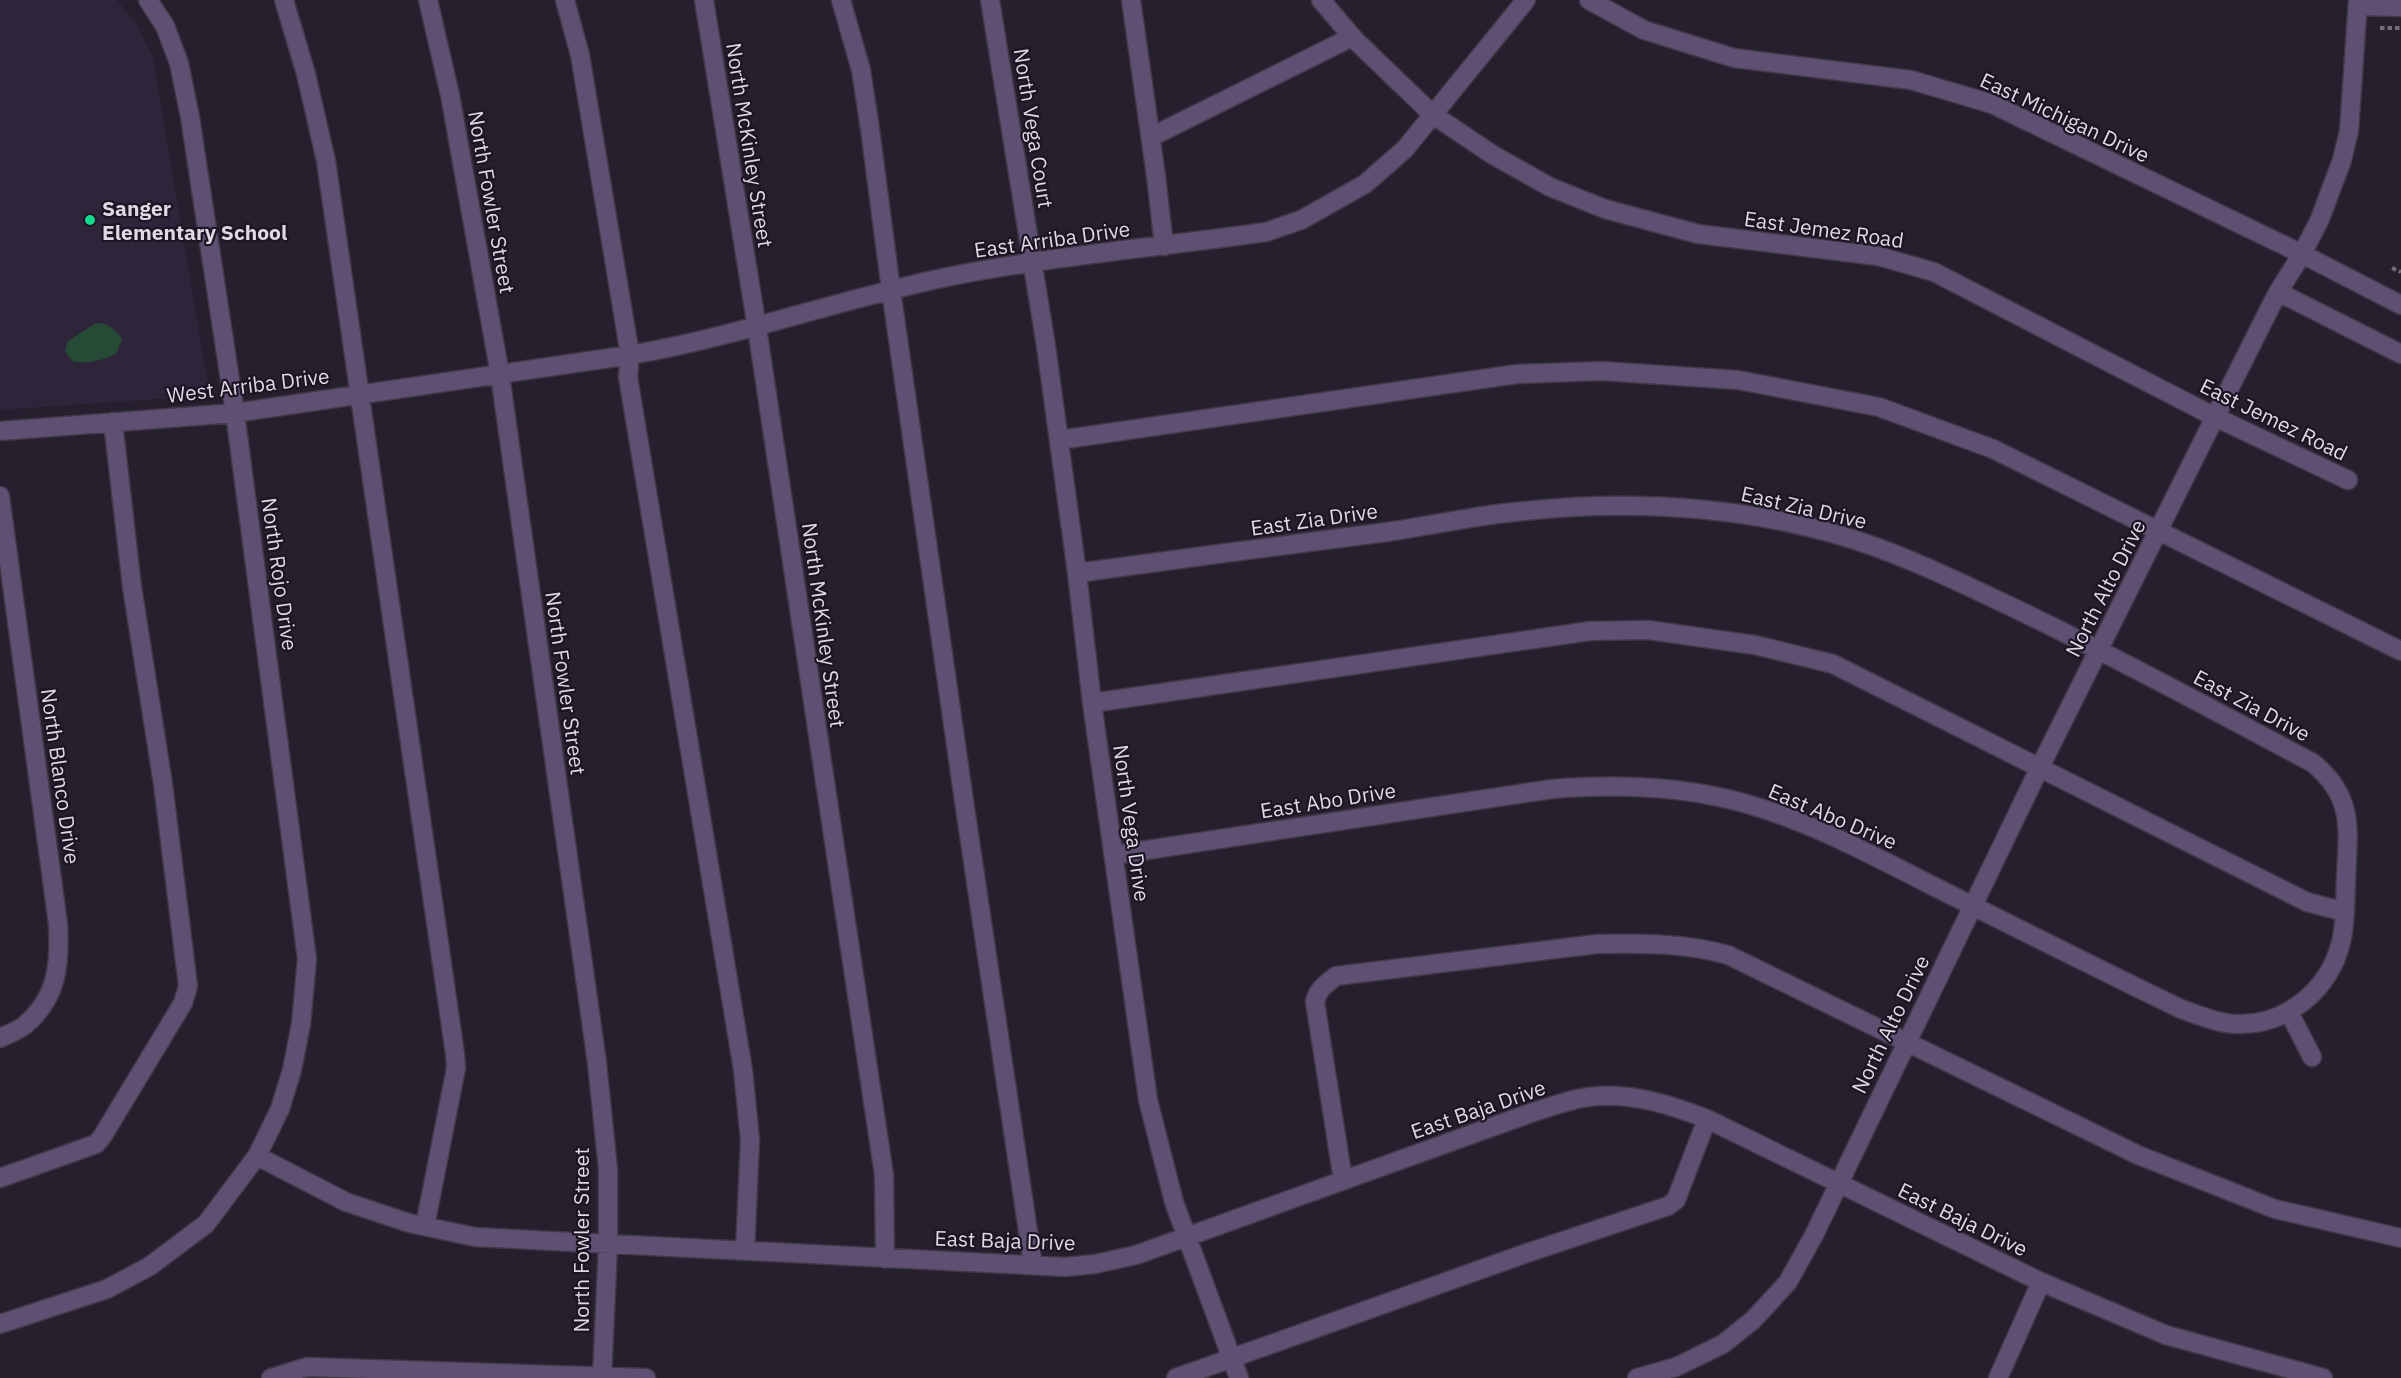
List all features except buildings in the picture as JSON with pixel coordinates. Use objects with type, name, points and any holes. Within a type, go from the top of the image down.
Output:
[{"type":"street","name":"North Rojo Drive","points":[[0,1324],[107,1289],[150,1266],[206,1224],[257,1156],[280,1109],[292,1070],[301,1023],[307,959],[235,413],[179,63],[165,26],[148,0]]},
{"type":"street","points":[[284,0],[306,74],[326,162],[455,1054],[456,1068],[425,1226]]},
{"type":"street","name":"North Fowler Street","points":[[428,0],[448,84],[500,375],[597,1064],[608,1169],[608,1244],[602,1377]]},
{"type":"street","points":[[565,0],[580,55],[630,355],[628,377],[743,1070],[750,1140],[745,1251]]},
{"type":"street","name":"North McKinley Street","points":[[704,0],[758,328],[884,1175],[885,1259]]},
{"type":"street","points":[[841,0],[861,70],[1033,1265]]},
{"type":"street","name":"North Vega Court","points":[[990,0],[1033,262]]},
{"type":"street","points":[[1131,0],[1164,246]]},
{"type":"street","name":"East Jemez Road","points":[[1320,0],[1352,37],[1432,114],[1493,155],[1550,187],[1605,209],[1698,234],[1878,256],[1934,272],[2215,417],[2348,480]]},
{"type":"street","name":"East Arriba Drive","points":[[500,375],[674,348],[758,328],[891,290],[947,278],[1033,262],[1266,232],[1301,220],[1365,184],[1405,149],[1526,0]]},
{"type":"street","name":"East Michigan Drive","points":[[1589,0],[1644,30],[1734,58],[1911,80],[1992,104],[2401,304]]},
{"type":"street","points":[[2358,3],[2401,7]]},
{"type":"street","name":"North Alto Drive","points":[[1637,1378],[1676,1367],[1723,1344],[1753,1320],[1788,1282],[1839,1183],[1971,905],[2215,417],[2278,292],[2302,254],[2320,219],[2342,160],[2349,131],[2358,3]]},
{"type":"street","points":[[1151,137],[1352,37]]},
{"type":"street","name":"North Vega Drive","points":[[1033,262],[1077,573],[1092,703],[1149,1100],[1163,1162],[1186,1237],[1239,1378]]},
{"type":"street","points":[[2278,292],[2401,354]]},
{"type":"street","points":[[1059,440],[1517,374],[1602,371],[1738,380],[1879,407],[1993,449],[2401,651]]},
{"type":"street","name":"West Arriba Drive","points":[[0,431],[235,413],[500,375]]},
{"type":"street","points":[[0,1178],[96,1144],[183,1003],[188,986],[163,784],[132,587],[113,422]]},
{"type":"street","name":"North Blanco Drive","points":[[0,496],[58,924],[60,956],[48,999],[24,1026],[0,1038]]},
{"type":"street","name":"East Zia Drive","points":[[1077,573],[1411,528],[1512,512],[1599,506],[1671,507],[1726,512],[1785,522],[1872,546],[1920,563],[2099,649],[2313,762],[2330,777],[2340,794],[2346,813],[2348,838],[2345,912]]},
{"type":"street","points":[[1092,703],[1590,631],[1648,630],[1755,645],[1833,664],[2307,902],[2345,912]]},
{"type":"street","name":"East Abo Drive","points":[[1114,855],[1552,789],[1603,785],[1662,788],[1720,797],[1777,813],[1837,837],[2154,996],[2210,1019],[2238,1024],[2267,1020],[2289,1012],[2304,1002],[2333,966],[2341,942],[2345,912]]},
{"type":"street","points":[[1343,1180],[1315,1002],[1316,994],[1336,976],[1597,944],[1709,950],[1728,955],[2149,1159],[2275,1209],[2401,1238]]},
{"type":"street","points":[[2289,1012],[2312,1057]]},
{"type":"street","name":"East Baja Drive","points":[[257,1156],[346,1202],[409,1223],[475,1236],[1065,1267],[1095,1264],[1136,1254],[1528,1113],[1578,1099],[1603,1097],[1652,1100],[1707,1119],[2041,1282],[2166,1335],[2323,1378]]},
{"type":"street","points":[[1176,1378],[1668,1206],[1676,1200],[1707,1119]]},
{"type":"street","points":[[1998,1378],[2041,1282]]},
{"type":"street","points":[[271,1378],[307,1367],[646,1378]]},
{"type":"path","points":[[2380,28],[2401,28]]},
{"type":"path","points":[[2392,268],[2401,272]]},
{"type":"shaded area","name":"Sanger Elementary School","points":[[0,0],[117,0],[137,25],[153,58],[208,383],[201,396],[0,410]]},
{"type":"green space","points":[[96,323],[111,327],[122,339],[116,354],[94,361],[72,361],[65,351],[68,341]]},
{"type":"place","name":"Sanger Elementary School","points":[[90,220]]}]
